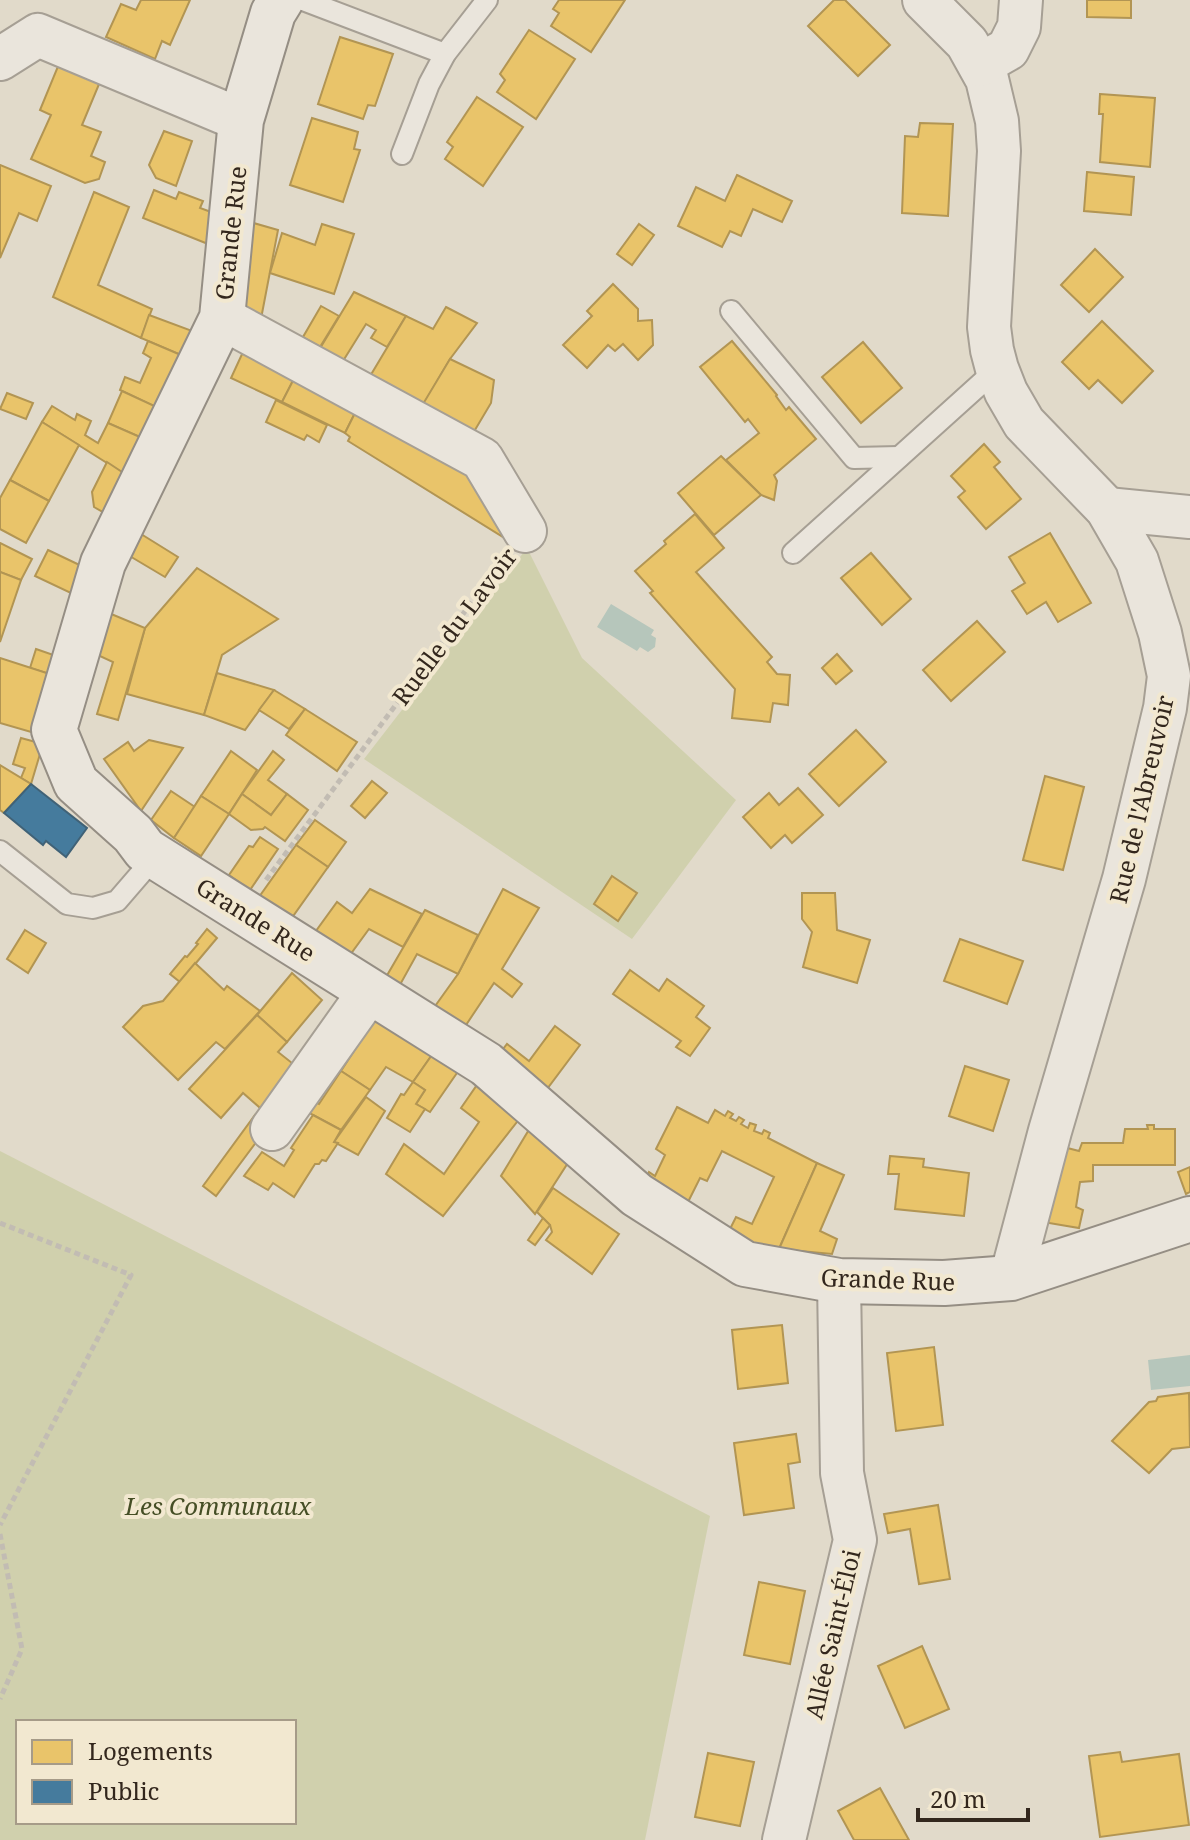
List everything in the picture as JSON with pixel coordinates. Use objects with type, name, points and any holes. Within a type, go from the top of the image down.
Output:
[{"type":"street","name":"Grande Rue","points":[[281,0],[273,13],[241,120],[222,318],[103,563],[54,730],[76,783],[133,834],[145,850],[486,1064],[637,1195],[745,1264],[839,1281],[944,1283],[1011,1278],[1190,1219]]},
{"type":"street","name":"Rue de l'Abreuvoir","points":[[924,0],[967,43],[987,79],[997,121],[999,151],[989,327],[997,369],[1024,423],[1107,509],[1137,561],[1160,633],[1169,676],[1165,708],[1124,879],[1050,1131],[1011,1278]]},
{"type":"street","points":[[980,65],[1008,49],[1019,27],[1021,0]]},
{"type":"street","points":[[0,59],[38,35],[241,120]]},
{"type":"street","name":"Ruelle du Lavoir","points":[[222,318],[482,459],[525,531]]},
{"type":"street","points":[[1107,509],[1190,517]]},
{"type":"street","points":[[272,1129],[370,991]]},
{"type":"street","name":"Allée Saint-Éloi","points":[[784,1840],[855,1540],[842,1473],[839,1281]]},
{"type":"lane","points":[[303,0],[445,54]]},
{"type":"lane","points":[[402,154],[429,84],[445,54],[487,0]]},
{"type":"lane","points":[[731,311],[854,458],[899,457]]},
{"type":"lane","points":[[793,553],[997,369]]},
{"type":"lane","points":[[0,851],[67,904],[93,908],[117,901],[142,872],[145,850]]},
{"type":"path","name":"Ruelle du Lavoir","points":[[243,911],[525,531]]},
{"type":"path","points":[[0,1223],[131,1275],[0,1525]]},
{"type":"path","points":[[0,1534],[22,1649],[0,1699]]},
{"type":"green space","points":[[527,548],[582,658],[736,800],[632,939],[364,759]]},
{"type":"green space","name":"Les Communaux","points":[[0,1151],[710,1516],[645,1840],[0,1840]]},
{"type":"shaded area","points":[[611,604],[654,630],[651,635],[656,638],[655,647],[648,652],[640,647],[637,651],[597,627]]},
{"type":"shaded area","points":[[1190,1355],[1190,1386],[1151,1390],[1148,1360]]},
{"type":"building: Logements","points":[[141,0],[190,0],[170,45],[162,41],[155,59],[106,37],[121,4],[136,10]]},
{"type":"building: Logements","points":[[559,0],[625,0],[591,52],[551,26],[559,13],[553,9]]},
{"type":"building: Logements","points":[[834,0],[845,0],[890,45],[858,76],[808,26]]},
{"type":"building: Logements","points":[[1087,0],[1131,0],[1131,18],[1087,17]]},
{"type":"building: Logements","points":[[529,30],[575,59],[536,119],[497,92],[505,80],[500,74]]},
{"type":"building: Logements","points":[[340,37],[393,54],[375,106],[368,105],[363,119],[318,104]]},
{"type":"building: Logements","points":[[61,59],[102,77],[82,125],[101,132],[91,156],[105,162],[99,179],[85,183],[31,159],[51,115],[40,110]]},
{"type":"building: Logements","points":[[1100,94],[1155,98],[1150,167],[1100,162],[1103,114],[1099,114]]},
{"type":"building: Logements","points":[[477,97],[523,127],[483,186],[445,159],[453,147],[447,142]]},
{"type":"building: Logements","points":[[312,118],[358,132],[354,149],[360,150],[343,202],[290,185]]},
{"type":"building: Logements","points":[[920,123],[953,124],[948,216],[902,213],[905,136],[918,137]]},
{"type":"building: Logements","points":[[164,131],[192,141],[176,186],[156,178],[149,165]]},
{"type":"building: Logements","points":[[0,165],[51,186],[37,221],[19,213],[0,258]]},
{"type":"building: Logements","points":[[1087,172],[1134,177],[1131,215],[1084,211]]},
{"type":"building: Logements","points":[[737,175],[792,201],[782,222],[753,209],[741,236],[730,231],[722,247],[678,226],[696,187],[725,201]]},
{"type":"building: Logements","points":[[154,190],[176,199],[179,192],[203,201],[200,208],[211,212],[208,244],[143,218]]},
{"type":"building: Logements","points":[[94,192],[129,207],[98,285],[152,309],[141,338],[53,297]]},
{"type":"building: Logements","points":[[243,220],[278,230],[260,324],[227,308]]},
{"type":"building: Logements","points":[[322,224],[354,234],[334,294],[270,273],[282,233],[315,245]]},
{"type":"building: Logements","points":[[639,224],[654,235],[632,265],[617,254]]},
{"type":"building: Logements","points":[[1095,249],[1123,277],[1089,312],[1061,285]]},
{"type":"building: Logements","points":[[613,284],[638,309],[638,321],[652,320],[653,345],[638,360],[623,344],[615,351],[608,345],[587,368],[563,345],[592,316],[587,311]]},
{"type":"building: Logements","points":[[354,292],[406,316],[387,347],[371,338],[376,330],[366,324],[338,369],[316,355]]},
{"type":"building: Logements","points":[[321,306],[339,316],[320,347],[303,337]]},
{"type":"building: Logements","points":[[446,307],[477,323],[450,359],[418,414],[366,383],[406,316],[433,329]]},
{"type":"building: Logements","points":[[149,315],[195,332],[188,358],[141,338]]},
{"type":"building: Logements","points":[[1102,321],[1153,371],[1122,403],[1098,380],[1089,389],[1062,362]]},
{"type":"building: Logements","points":[[148,341],[188,358],[170,414],[120,390],[125,377],[140,383],[151,358],[143,353]]},
{"type":"building: Logements","points":[[732,341],[786,410],[789,407],[816,439],[774,475],[777,481],[774,500],[761,495],[726,460],[759,433],[748,419],[745,422],[700,367]]},
{"type":"building: Logements","points":[[863,342],[902,388],[861,423],[822,377]]},
{"type":"building: Logements","points":[[243,352],[299,369],[282,402],[231,378]]},
{"type":"building: Logements","points":[[450,359],[494,380],[491,403],[472,435],[420,409]]},
{"type":"building: Logements","points":[[299,369],[359,405],[345,433],[282,402]]},
{"type":"building: Logements","points":[[122,391],[163,410],[149,441],[108,423]]},
{"type":"building: Logements","points":[[7,393],[33,403],[26,419],[0,409]]},
{"type":"building: Logements","points":[[276,400],[327,425],[319,442],[307,435],[304,440],[266,422]]},
{"type":"building: Logements","points":[[359,405],[473,475],[503,537],[348,441],[350,437],[345,433]]},
{"type":"building: Logements","points":[[52,406],[75,420],[77,414],[91,421],[85,435],[98,443],[108,423],[149,441],[134,480],[42,422]]},
{"type":"building: Logements","points":[[42,422],[79,445],[49,501],[10,480]]},
{"type":"building: Logements","points":[[984,444],[1000,462],[994,467],[1021,499],[986,529],[958,497],[965,491],[951,476]]},
{"type":"building: Logements","points":[[721,456],[761,495],[714,535],[678,493]]},
{"type":"building: Logements","points":[[107,462],[134,480],[108,515],[94,507],[92,492]]},
{"type":"building: Logements","points":[[10,480],[49,501],[26,543],[0,529],[0,498]]},
{"type":"building: Logements","points":[[695,514],[724,548],[696,572],[772,657],[767,662],[777,674],[790,675],[788,705],[773,703],[770,722],[732,718],[735,689],[650,593],[653,591],[635,571]]},
{"type":"building: Logements","points":[[1050,533],[1091,603],[1058,622],[1046,602],[1027,614],[1012,591],[1025,583],[1009,557]]},
{"type":"building: Logements","points":[[141,534],[178,557],[165,577],[128,555]]},
{"type":"building: Logements","points":[[0,543],[32,559],[21,580],[0,572]]},
{"type":"building: Logements","points":[[48,550],[88,569],[75,595],[35,576]]},
{"type":"building: Logements","points":[[871,553],[911,599],[882,625],[841,578]]},
{"type":"building: Logements","points":[[197,568],[278,619],[222,655],[204,715],[127,694],[145,628]]},
{"type":"building: Logements","points":[[0,572],[21,580],[0,642]]},
{"type":"building: Logements","points":[[104,611],[145,628],[118,720],[97,714],[113,662],[89,651]]},
{"type":"building: Logements","points":[[977,621],[1005,652],[951,701],[923,670]]},
{"type":"building: Logements","points":[[36,649],[68,660],[62,678],[30,668]]},
{"type":"building: Logements","points":[[837,654],[852,671],[836,684],[822,668]]},
{"type":"building: Logements","points":[[0,658],[62,678],[45,736],[0,723]]},
{"type":"building: Logements","points":[[217,673],[274,690],[245,730],[204,715]]},
{"type":"building: Logements","points":[[274,690],[305,709],[289,729],[259,710]]},
{"type":"building: Logements","points":[[305,709],[357,742],[337,771],[286,735]]},
{"type":"building: Logements","points":[[856,730],[886,762],[839,806],[809,774]]},
{"type":"building: Logements","points":[[21,738],[43,744],[31,784],[21,778],[25,768],[13,764]]},
{"type":"building: Logements","points":[[149,740],[183,748],[141,811],[104,759],[128,742],[134,751]]},
{"type":"building: Logements","points":[[231,751],[257,770],[229,814],[201,796]]},
{"type":"building: Logements","points":[[273,751],[284,760],[268,780],[287,794],[271,815],[242,794]]},
{"type":"building: Logements","points":[[0,765],[31,784],[4,813],[0,810]]},
{"type":"building: Logements","points":[[1045,776],[1084,787],[1063,870],[1023,860]]},
{"type":"building: Logements","points":[[372,781],[387,793],[365,818],[351,806]]},
{"type":"building: Logements","points":[[798,788],[823,815],[792,843],[785,835],[771,848],[743,817],[769,793],[779,805]]},
{"type":"building: Logements","points":[[171,791],[195,807],[174,838],[151,820]]},
{"type":"building: Logements","points":[[242,794],[271,815],[287,794],[308,810],[285,841],[265,827],[251,830],[229,814]]},
{"type":"building: Logements","points":[[201,796],[229,814],[201,856],[174,838]]},
{"type":"building: Logements","points":[[315,820],[346,842],[328,867],[296,845]]},
{"type":"building: Logements","points":[[260,837],[278,849],[250,890],[229,875],[249,846],[253,847]]},
{"type":"building: Logements","points":[[296,845],[328,867],[291,919],[259,897]]},
{"type":"building: Logements","points":[[612,876],[637,893],[618,921],[594,904]]},
{"type":"building: Logements","points":[[370,889],[422,914],[403,947],[369,929],[347,959],[313,935],[337,902],[352,913]]},
{"type":"building: Logements","points":[[503,889],[539,908],[502,969],[522,984],[512,997],[494,983],[458,1037],[428,1016],[458,974]]},
{"type":"building: Logements","points":[[802,893],[835,893],[837,930],[870,940],[857,983],[803,967],[812,932],[802,919]]},
{"type":"building: Logements","points":[[425,910],[478,935],[458,974],[417,954],[396,992],[382,984]]},
{"type":"building: Logements","points":[[207,929],[217,938],[180,982],[170,974],[198,944]]},
{"type":"building: Logements","points":[[25,930],[46,943],[28,973],[7,959]]},
{"type":"building: Logements","points":[[960,939],[1023,961],[1007,1004],[944,981]]},
{"type":"building: Logements","points":[[195,963],[224,990],[227,986],[260,1011],[225,1049],[216,1042],[178,1080],[123,1027],[143,1006],[163,1001]]},
{"type":"building: Logements","points":[[630,970],[659,991],[667,979],[704,1006],[696,1017],[710,1028],[690,1056],[676,1047],[681,1041],[613,994]]},
{"type":"building: Logements","points":[[292,973],[322,1000],[287,1042],[257,1015]]},
{"type":"building: Logements","points":[[257,1015],[287,1042],[278,1052],[297,1067],[274,1120],[243,1093],[221,1118],[189,1089]]},
{"type":"building: Logements","points":[[374,1020],[434,1052],[413,1082],[386,1067],[370,1090],[341,1071]]},
{"type":"building: Logements","points":[[555,1026],[580,1045],[541,1097],[493,1062],[507,1044],[529,1061]]},
{"type":"building: Logements","points":[[434,1052],[459,1070],[430,1112],[416,1104],[425,1090],[413,1082]]},
{"type":"building: Logements","points":[[965,1066],[1009,1080],[993,1131],[949,1116]]},
{"type":"building: Logements","points":[[341,1071],[370,1090],[341,1130],[298,1107],[305,1097],[319,1104]]},
{"type":"building: Logements","points":[[413,1082],[425,1090],[416,1104],[425,1109],[410,1132],[387,1118],[401,1094],[404,1095]]},
{"type":"building: Logements","points":[[479,1082],[524,1113],[443,1216],[386,1174],[404,1144],[444,1174],[479,1122],[461,1108]]},
{"type":"building: Logements","points":[[366,1097],[385,1111],[358,1155],[334,1142]]},
{"type":"building: Logements","points":[[677,1107],[708,1123],[715,1110],[725,1116],[728,1111],[733,1114],[730,1118],[736,1121],[739,1117],[744,1120],[741,1124],[748,1128],[750,1123],[756,1125],[754,1131],[770,1133],[768,1138],[817,1163],[779,1249],[745,1246],[727,1235],[736,1217],[752,1224],[774,1177],[722,1151],[707,1181],[700,1178],[685,1208],[645,1182],[649,1172],[655,1176],[665,1155],[656,1149]]},
{"type":"building: Logements","points":[[255,1115],[269,1125],[216,1196],[203,1186]]},
{"type":"building: Logements","points":[[313,1115],[341,1130],[334,1142],[338,1143],[326,1161],[315,1164],[294,1197],[273,1183],[268,1190],[244,1176],[262,1152],[284,1166],[294,1150],[291,1148]]},
{"type":"building: Logements","points":[[1147,1125],[1154,1125],[1154,1129],[1175,1129],[1175,1165],[1093,1165],[1093,1181],[1080,1182],[1076,1207],[1083,1210],[1079,1228],[1043,1222],[1056,1145],[1079,1151],[1082,1143],[1123,1143],[1125,1129],[1148,1129]]},
{"type":"building: Logements","points":[[530,1128],[573,1155],[535,1214],[501,1176]]},
{"type":"building: Logements","points":[[890,1156],[924,1159],[923,1167],[969,1173],[964,1216],[895,1209],[899,1174],[888,1174]]},
{"type":"building: Logements","points":[[817,1163],[844,1175],[820,1231],[837,1239],[832,1254],[779,1249]]},
{"type":"building: Logements","points":[[1190,1167],[1190,1192],[1186,1194],[1178,1172]]},
{"type":"building: Logements","points":[[553,1188],[619,1234],[592,1274],[546,1240],[552,1232],[550,1225],[537,1212]]},
{"type":"building: Logements","points":[[543,1218],[550,1225],[535,1245],[528,1240]]},
{"type":"building: Logements","points":[[782,1325],[788,1383],[738,1389],[732,1330]]},
{"type":"building: Logements","points":[[934,1347],[943,1425],[896,1431],[887,1353]]},
{"type":"building: Logements","points":[[1189,1393],[1190,1447],[1172,1449],[1149,1473],[1112,1441],[1149,1402],[1156,1401],[1158,1397]]},
{"type":"building: Logements","points":[[796,1434],[800,1462],[788,1464],[794,1508],[744,1515],[734,1443]]},
{"type":"building: Logements","points":[[938,1505],[950,1579],[919,1584],[910,1529],[888,1533],[884,1514]]},
{"type":"building: Logements","points":[[759,1582],[805,1591],[790,1664],[744,1655]]},
{"type":"building: Logements","points":[[922,1646],[949,1709],[905,1728],[878,1666]]},
{"type":"building: Logements","points":[[1120,1752],[1122,1762],[1179,1754],[1189,1825],[1100,1837],[1089,1756]]},
{"type":"building: Logements","points":[[708,1753],[754,1762],[740,1826],[695,1817]]},
{"type":"building: Logements","points":[[880,1788],[909,1840],[854,1840],[838,1811]]},
{"type":"building: Public","points":[[31,784],[87,828],[66,857],[46,841],[43,845],[4,813]]}]
